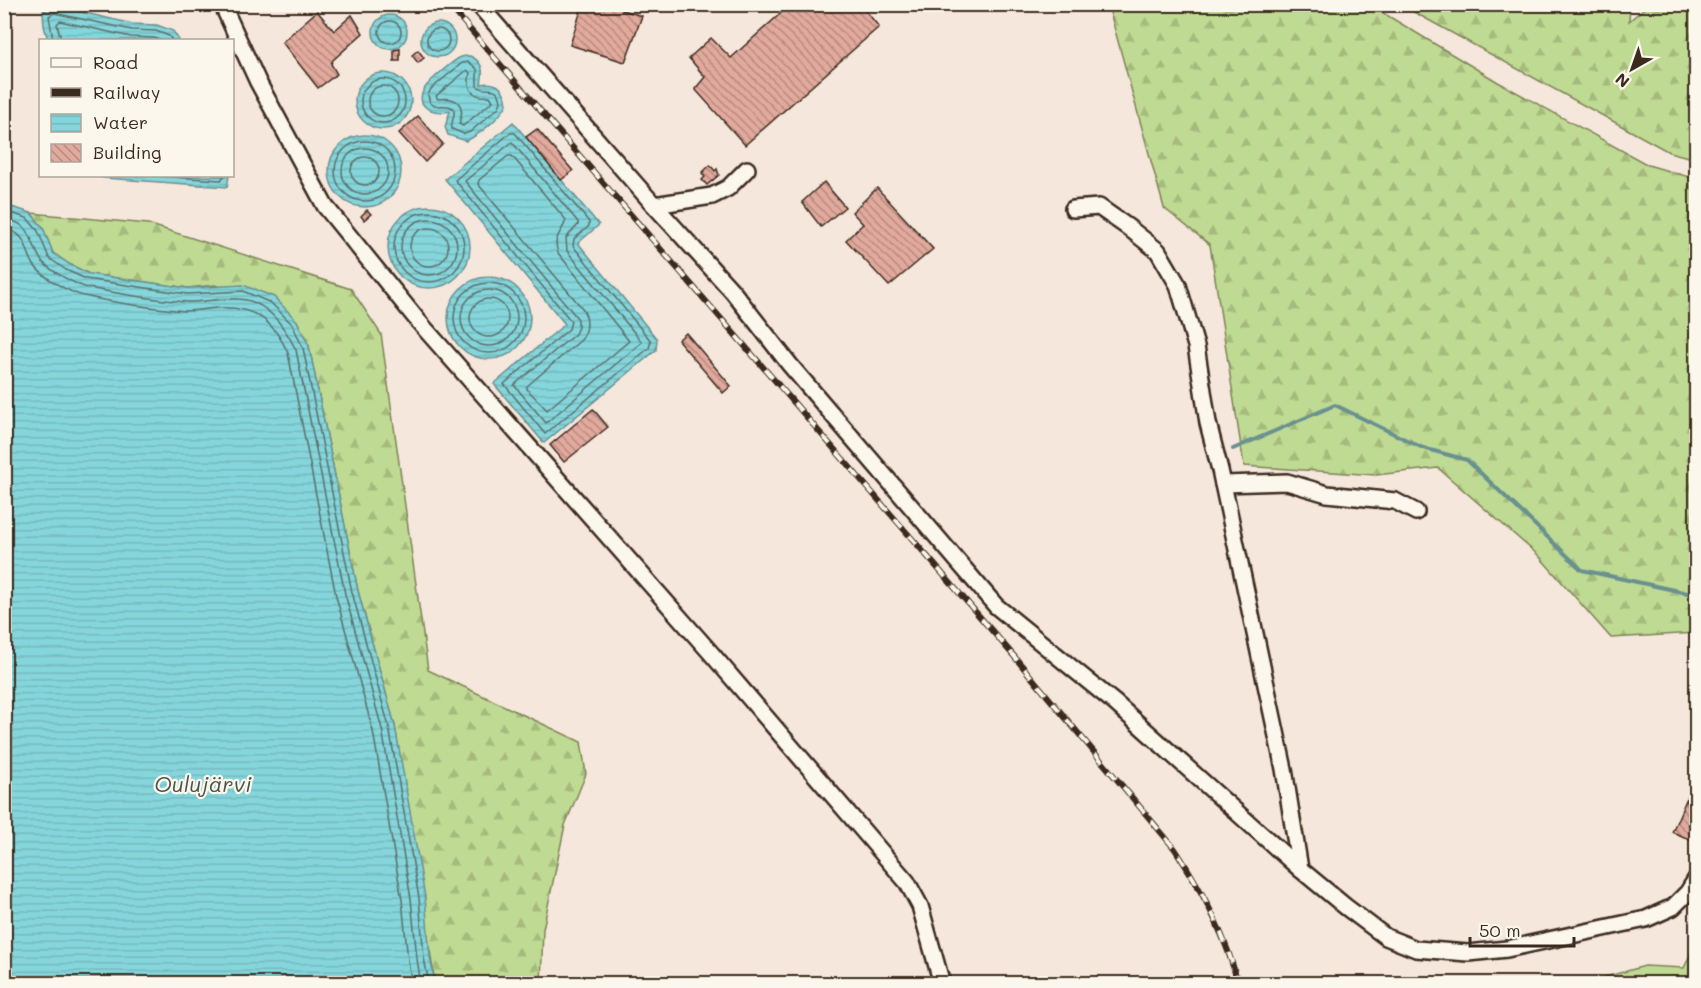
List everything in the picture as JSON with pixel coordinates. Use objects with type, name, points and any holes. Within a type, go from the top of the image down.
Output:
[{"type":"street","points":[[222,4],[258,82],[325,206],[419,322],[710,652],[907,882],[920,906],[942,984]]},
{"type":"street","points":[[478,4],[654,205],[734,292],[790,365],[996,606],[1115,703],[1300,869],[1386,937],[1416,949],[1468,953],[1507,949],[1646,919],[1673,907],[1688,892],[1696,879]]},
{"type":"street","points":[[654,205],[712,196],[728,188],[747,169]]},
{"type":"street","points":[[1073,209],[1099,207],[1130,228],[1158,251],[1178,285],[1196,345],[1208,423],[1284,769],[1300,869]]},
{"type":"street","points":[[1223,484],[1287,482],[1327,494],[1395,501],[1416,512]]},
{"type":"green space","points":[[1108,5],[1370,5],[1498,82],[1648,165],[1696,179],[1696,633],[1611,638],[1538,555],[1438,468],[1376,475],[1244,466],[1210,245],[1164,208]]},
{"type":"green space","points":[[1401,5],[1630,5],[1629,21],[1648,5],[1696,5],[1696,159],[1669,152]]},
{"type":"green space","points":[[31,213],[148,224],[351,289],[381,334],[428,670],[581,742],[586,774],[565,825],[543,929],[541,983],[435,983],[395,726],[358,591],[309,346],[297,321],[215,285],[188,288],[89,274],[53,253],[43,228]]},
{"type":"green space","points":[[1696,942],[1696,983],[1583,983],[1645,966],[1684,968]]},
{"type":"water","points":[[51,7],[68,9],[133,24],[157,25],[173,31],[178,39],[48,39],[43,11]]},
{"type":"water","points":[[390,15],[402,20],[407,32],[402,44],[390,49],[378,44],[373,32],[378,20]]},
{"type":"water","points":[[438,23],[450,28],[455,40],[450,52],[438,57],[426,52],[421,40],[426,28]]},
{"type":"water","points":[[470,56],[478,61],[481,67],[481,84],[492,84],[499,87],[507,104],[500,115],[489,125],[466,141],[448,135],[445,127],[450,111],[432,110],[423,105],[421,100],[425,88],[436,76],[458,59]]},
{"type":"water","points":[[377,73],[389,73],[399,77],[407,85],[411,101],[407,117],[399,125],[389,129],[377,129],[367,125],[359,117],[355,107],[355,95],[359,85],[367,77]]},
{"type":"water","points":[[513,122],[599,225],[578,243],[657,339],[656,350],[544,443],[494,384],[565,324],[445,179]]},
{"type":"water","points":[[372,135],[391,145],[399,157],[401,171],[399,185],[391,197],[379,205],[358,207],[339,197],[331,185],[329,164],[339,145],[351,137]]},
{"type":"water","points":[[102,177],[229,177],[227,187]]},
{"type":"water","name":"Oulujärvi","points":[[5,205],[31,213],[43,228],[53,253],[89,274],[188,288],[243,285],[274,297],[297,321],[309,346],[358,591],[395,726],[425,897],[430,957],[435,983],[5,983]]},
{"type":"water","points":[[429,206],[445,209],[458,218],[467,231],[470,247],[467,263],[458,276],[445,285],[429,288],[413,285],[400,276],[391,263],[388,247],[391,231],[400,218],[413,209]]},
{"type":"water","points":[[489,277],[505,280],[518,289],[527,302],[530,318],[527,334],[518,347],[505,356],[489,359],[473,356],[460,347],[451,334],[448,318],[451,302],[460,289],[473,280]]},
{"type":"building","points":[[583,4],[623,4],[622,10],[642,16],[625,62],[570,45]]},
{"type":"building","points":[[791,4],[860,4],[879,27],[745,145],[695,89],[705,77],[689,58],[711,38],[731,58]]},
{"type":"building","points":[[317,11],[334,31],[352,15],[363,33],[333,60],[331,64],[337,74],[318,88],[282,42]]},
{"type":"building","points":[[400,49],[400,61],[394,61],[394,50]]},
{"type":"building","points":[[418,50],[424,58],[418,63],[412,55]]},
{"type":"building","points":[[418,116],[443,144],[425,162],[399,133]]},
{"type":"building","points":[[537,129],[573,171],[561,180],[526,137]]},
{"type":"building","points":[[710,165],[715,171],[717,169],[719,175],[707,185],[702,180],[705,177],[702,173]]},
{"type":"building","points":[[824,182],[845,207],[821,227],[802,202]]},
{"type":"building","points":[[877,188],[933,249],[889,286],[846,240],[863,224],[852,212]]},
{"type":"building","points":[[367,210],[371,214],[364,220],[361,216]]},
{"type":"building","points":[[686,333],[731,386],[723,393],[678,340]]},
{"type":"building","points":[[593,409],[608,427],[564,462],[550,445]]},
{"type":"building","points":[[1696,777],[1696,834],[1694,841],[1672,832]]},
{"type":"building","points":[[1084,977],[1090,984],[1077,984]]},
{"type":"waterway","points":[[1233,449],[1335,405],[1423,448],[1467,460],[1582,570],[1692,594]]},
{"type":"railway","points":[[448,4],[1013,655],[1175,849],[1195,880],[1212,914],[1227,948],[1238,984]]}]
